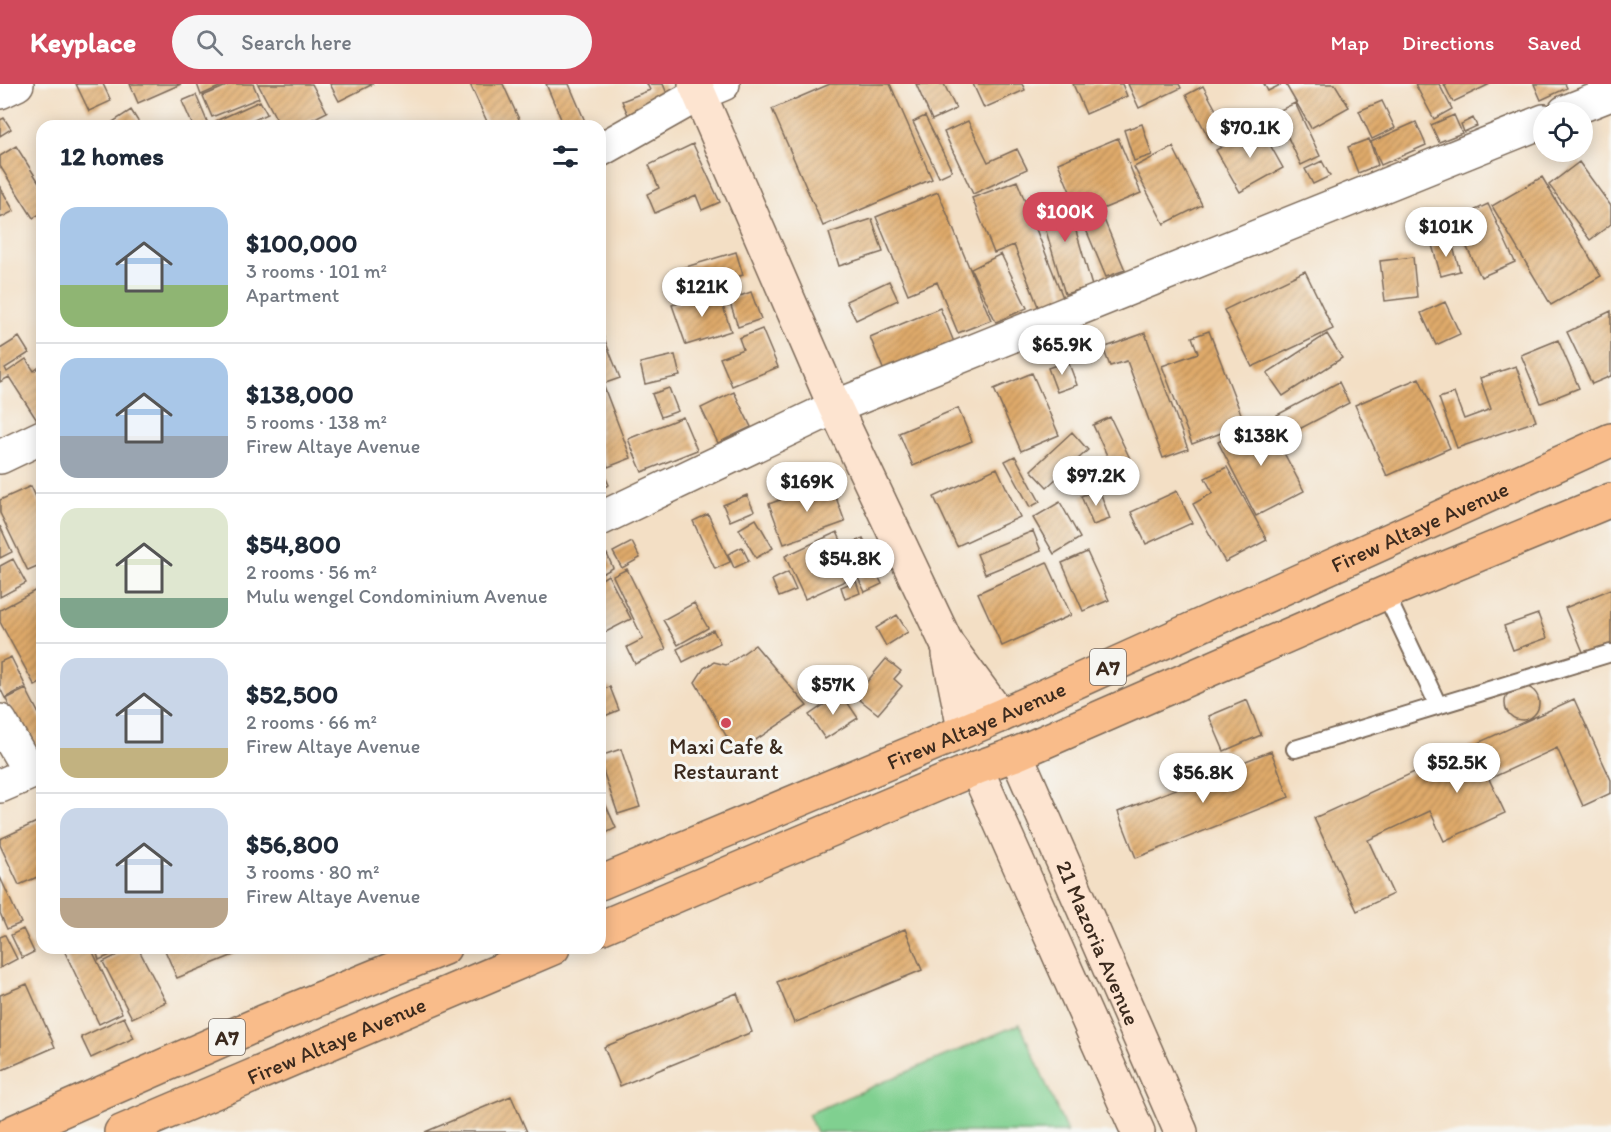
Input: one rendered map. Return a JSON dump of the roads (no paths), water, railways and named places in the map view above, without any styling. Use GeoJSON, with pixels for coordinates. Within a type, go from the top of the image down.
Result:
{"type":"FeatureCollection","features":[{"type":"Feature","properties":{"kind":"highway","name":"Firew Altaye Avenue"},"geometry":{"type":"LineString","coordinates":[[606,880],[964,729],[1000,716],[1611,440]]}},
{"type":"Feature","properties":{"kind":"highway","name":"Firew Altaye Avenue"},"geometry":{"type":"LineString","coordinates":[[606,925],[976,768],[1016,754],[1385,593],[1611,500]]}},
{"type":"Feature","properties":{"kind":"highway"},"geometry":{"type":"LineString","coordinates":[[1361,552],[1385,593]]}},
{"type":"Feature","properties":{"kind":"highway"},"geometry":{"type":"LineString","coordinates":[[1000,716],[1016,754]]}},
{"type":"Feature","properties":{"kind":"highway"},"geometry":{"type":"LineString","coordinates":[[964,729],[976,768]]}},
{"type":"Feature","properties":{"kind":"highway","name":"Firew Altaye Avenue"},"geometry":{"type":"LineString","coordinates":[[12,1132],[263,1022],[429,954]]}},
{"type":"Feature","properties":{"kind":"highway","name":"Firew Altaye Avenue"},"geometry":{"type":"LineString","coordinates":[[121,1132],[539,954]]}},
{"type":"Feature","properties":{"kind":"main road"},"geometry":{"type":"LineString","coordinates":[[706,87],[835,407],[946,644],[1000,716]]}},
{"type":"Feature","properties":{"kind":"main road"},"geometry":{"type":"LineString","coordinates":[[946,644],[964,729]]}},
{"type":"Feature","properties":{"kind":"main road","name":"21 Mazoria Avenue"},"geometry":{"type":"LineString","coordinates":[[1016,754],[1181,1132]]}},
{"type":"Feature","properties":{"kind":"main road","name":"21 Mazoria Avenue"},"geometry":{"type":"LineString","coordinates":[[976,768],[1138,1132]]}},
{"type":"Feature","properties":{"kind":"street"},"geometry":{"type":"LineString","coordinates":[[0,92],[17,84]]}},
{"type":"Feature","properties":{"kind":"street"},"geometry":{"type":"LineString","coordinates":[[606,146],[706,87]]}},
{"type":"Feature","properties":{"kind":"street"},"geometry":{"type":"LineString","coordinates":[[1591,102],[1611,94]]}},
{"type":"Feature","properties":{"kind":"street"},"geometry":{"type":"LineString","coordinates":[[606,516],[835,407],[1533,125]]}},
{"type":"Feature","properties":{"kind":"street"},"geometry":{"type":"LineString","coordinates":[[0,457],[36,440]]}},
{"type":"Feature","properties":{"kind":"street"},"geometry":{"type":"LineString","coordinates":[[0,721],[36,770],[0,786]]}},
{"type":"Feature","properties":{"kind":"lane"},"geometry":{"type":"LineString","coordinates":[[1385,593],[1438,705]]}},
{"type":"Feature","properties":{"kind":"lane"},"geometry":{"type":"LineString","coordinates":[[1294,749],[1611,653]]}},
{"type":"Feature","properties":{"kind":"place","name":"Maxi Cafe & Restaurant"},"geometry":{"type":"Point","coordinates":[726,723]}}]}
